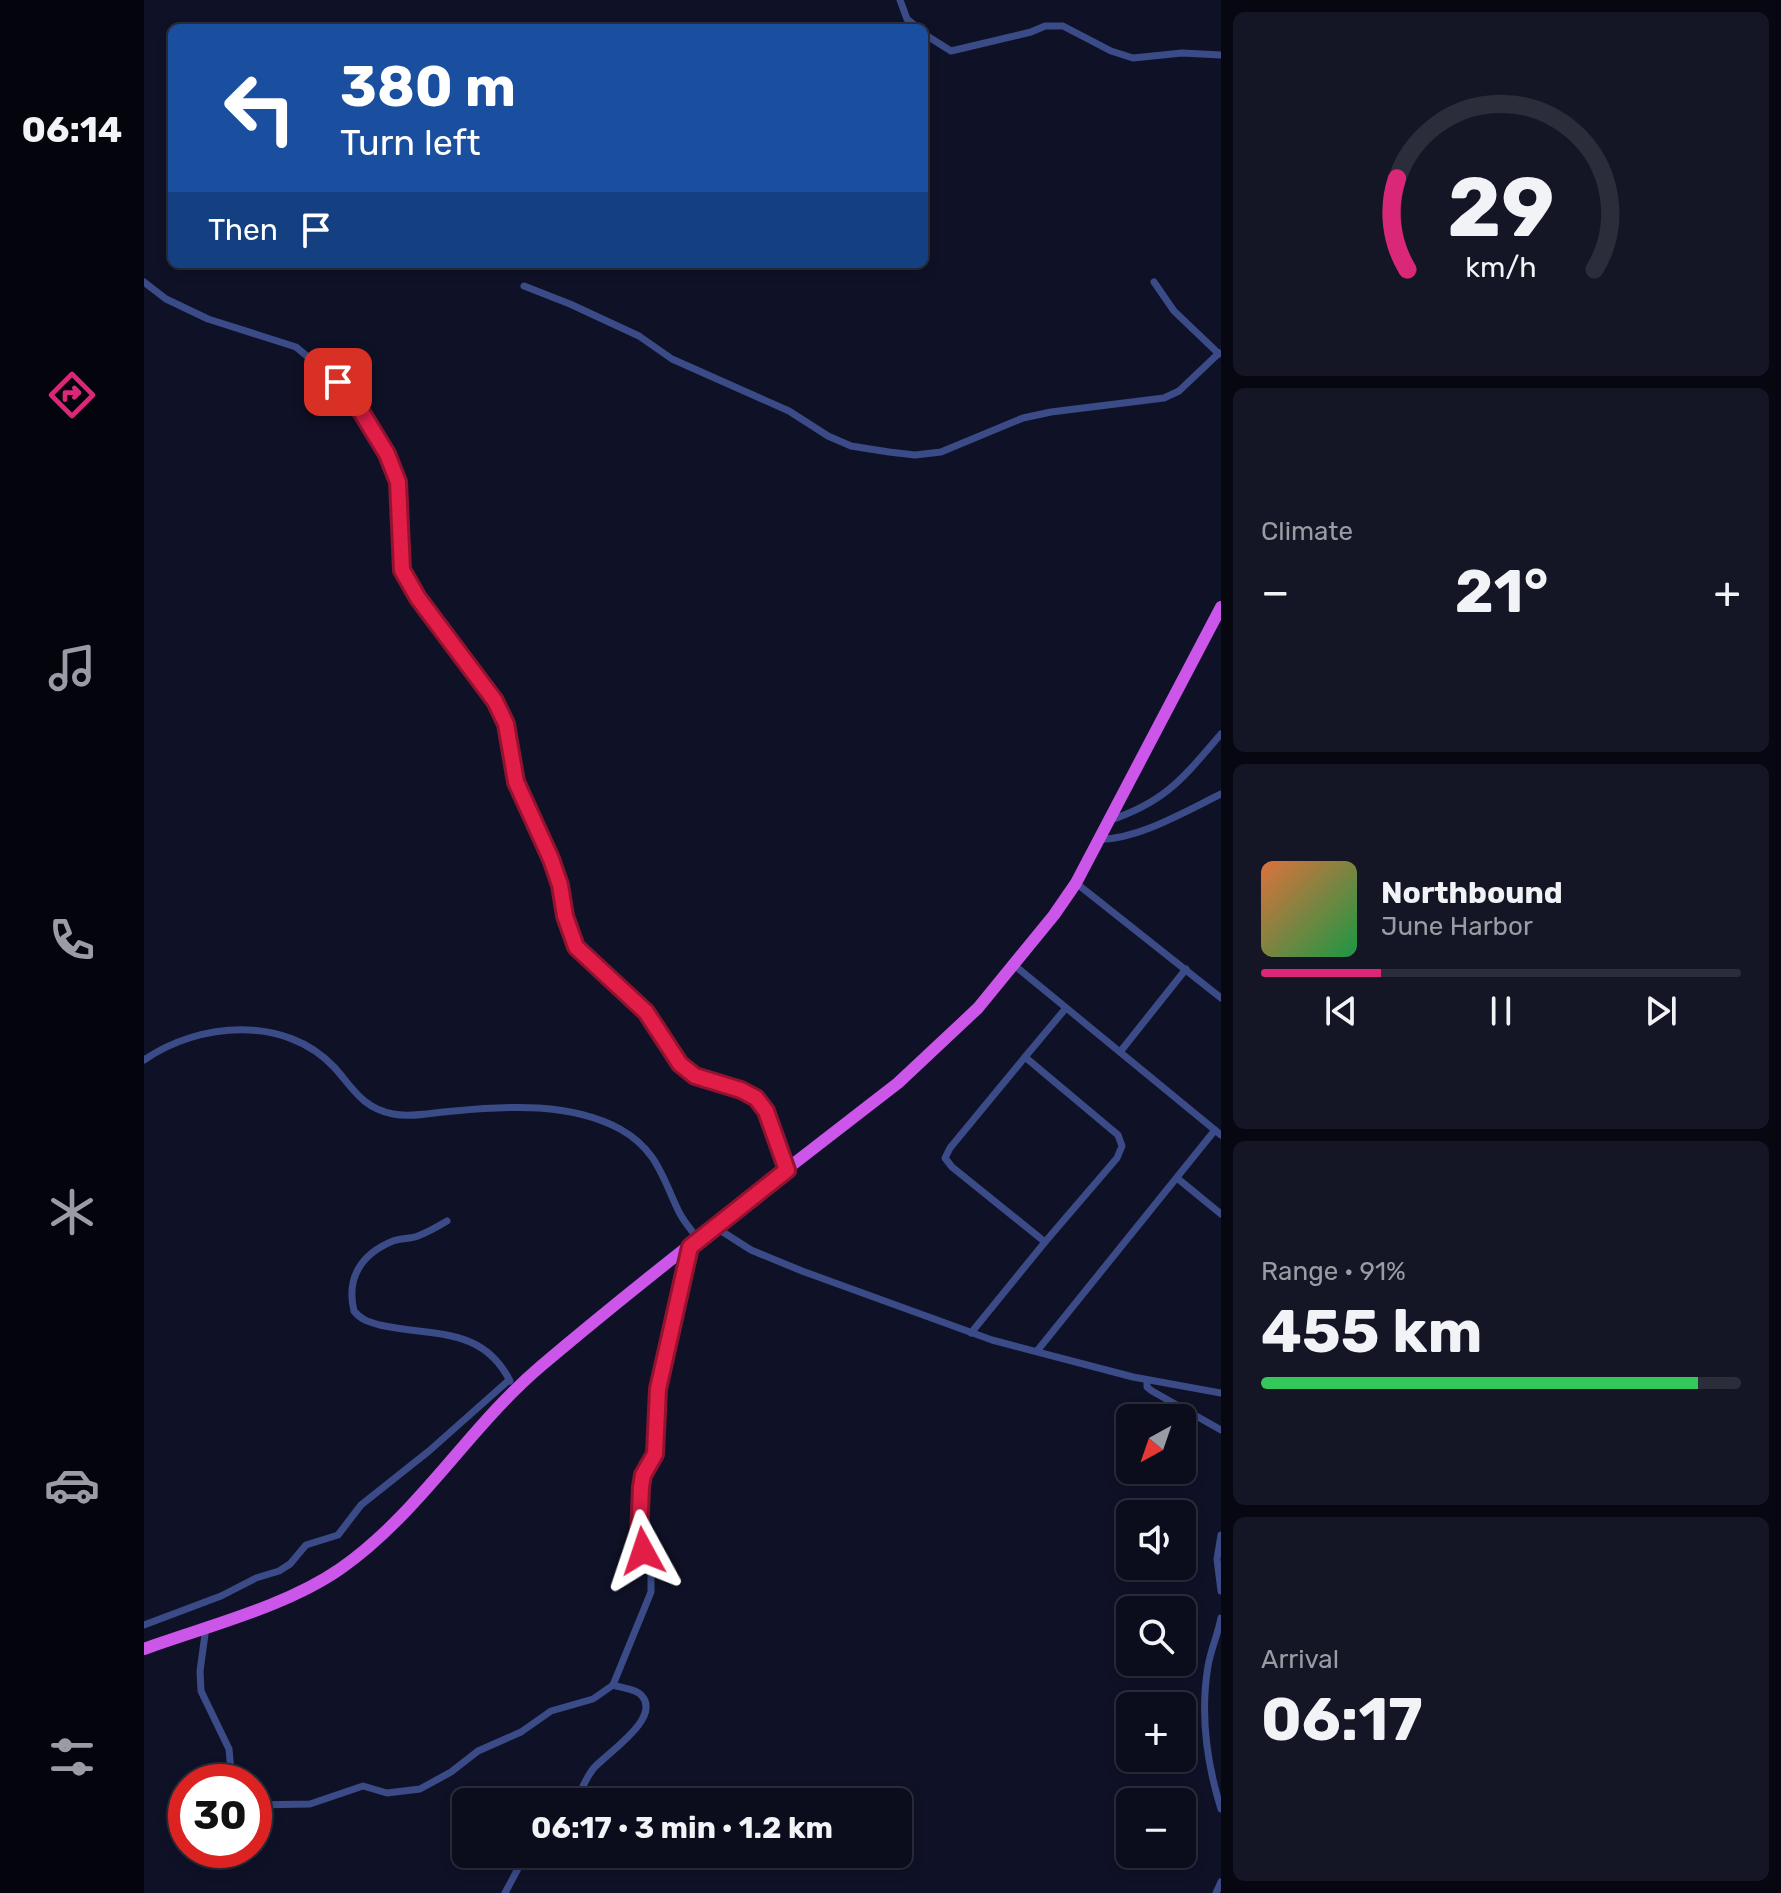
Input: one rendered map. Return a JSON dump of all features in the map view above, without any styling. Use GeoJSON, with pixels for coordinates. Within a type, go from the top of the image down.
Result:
{"type":"FeatureCollection","features":[{"type":"Feature","properties":{"kind":"highway"},"geometry":{"type":"LineString","coordinates":[[144,1649],[311,1586],[359,1555],[398,1519],[512,1386],[928,1056],[978,1008],[1076,883],[1221,607]]}},
{"type":"Feature","properties":{"kind":"street"},"geometry":{"type":"LineString","coordinates":[[900,0],[907,19],[913,24]]}},
{"type":"Feature","properties":{"kind":"street"},"geometry":{"type":"LineString","coordinates":[[928,37],[951,51],[1045,26],[1063,26],[1111,51],[1133,58],[1182,53],[1221,55]]}},
{"type":"Feature","properties":{"kind":"street"},"geometry":{"type":"LineString","coordinates":[[144,282],[166,299],[208,319],[296,347],[338,382],[362,413],[387,454],[398,482],[402,570],[418,598],[495,701],[506,724],[516,782],[551,859],[576,947],[646,1012],[680,1064],[695,1076],[741,1090],[756,1098],[766,1111],[787,1170]]}},
{"type":"Feature","properties":{"kind":"street"},"geometry":{"type":"LineString","coordinates":[[524,286],[639,336],[672,359],[789,411],[828,436],[851,446],[915,455],[941,452],[1023,418],[1164,398],[1179,391],[1220,354],[1174,311],[1154,282]]}},
{"type":"Feature","properties":{"kind":"street"},"geometry":{"type":"LineString","coordinates":[[1108,822],[1137,812],[1172,788],[1221,734]]}},
{"type":"Feature","properties":{"kind":"street"},"geometry":{"type":"LineString","coordinates":[[1099,839],[1115,840],[1137,832],[1221,794]]}},
{"type":"Feature","properties":{"kind":"street"},"geometry":{"type":"LineString","coordinates":[[1076,883],[1221,998]]}},
{"type":"Feature","properties":{"kind":"street"},"geometry":{"type":"LineString","coordinates":[[1014,965],[1218,1132],[1037,1351]]}},
{"type":"Feature","properties":{"kind":"street"},"geometry":{"type":"LineString","coordinates":[[1120,1052],[1186,969]]}},
{"type":"Feature","properties":{"kind":"street"},"geometry":{"type":"LineString","coordinates":[[1045,1242],[945,1158],[1066,1008]]}},
{"type":"Feature","properties":{"kind":"street"},"geometry":{"type":"LineString","coordinates":[[144,1060],[158,1050],[221,1030],[255,1030],[284,1035],[314,1049],[333,1066],[356,1096],[379,1110],[397,1115],[550,1108],[594,1118],[621,1129],[645,1147],[661,1168],[694,1244],[658,1389],[655,1454],[643,1475],[641,1487],[639,1536],[651,1573],[651,1592],[613,1685],[593,1699],[551,1711],[521,1732],[478,1751],[451,1772],[420,1789],[379,1792],[363,1786],[310,1804],[272,1805]]}},
{"type":"Feature","properties":{"kind":"street"},"geometry":{"type":"LineString","coordinates":[[971,1333],[1117,1158],[1122,1146],[1118,1135],[1025,1057]]}},
{"type":"Feature","properties":{"kind":"street"},"geometry":{"type":"LineString","coordinates":[[1177,1178],[1221,1214]]}},
{"type":"Feature","properties":{"kind":"street"},"geometry":{"type":"LineString","coordinates":[[144,1625],[279,1571],[290,1564],[306,1545],[338,1535],[361,1505],[512,1386],[498,1362],[468,1340],[443,1333],[383,1325],[360,1318],[354,1311],[353,1277],[365,1259],[391,1242],[416,1237],[447,1221]]}},
{"type":"Feature","properties":{"kind":"street"},"geometry":{"type":"LineString","coordinates":[[715,1227],[751,1250],[971,1333],[1147,1380],[1221,1393]]}},
{"type":"Feature","properties":{"kind":"street"},"geometry":{"type":"LineString","coordinates":[[1147,1380],[1147,1387],[1152,1391],[1221,1430]]}},
{"type":"Feature","properties":{"kind":"street"},"geometry":{"type":"LineString","coordinates":[[1221,1535],[1217,1559],[1221,1591]]}},
{"type":"Feature","properties":{"kind":"street"},"geometry":{"type":"LineString","coordinates":[[1221,1618],[1207,1670],[1205,1711],[1207,1744],[1221,1809]]}},
{"type":"Feature","properties":{"kind":"street"},"geometry":{"type":"LineString","coordinates":[[206,1626],[200,1671],[201,1691],[229,1749],[230,1764]]}},
{"type":"Feature","properties":{"kind":"street"},"geometry":{"type":"LineString","coordinates":[[582,1788],[592,1770],[608,1753],[620,1747],[642,1718],[646,1705],[639,1693],[613,1685]]}},
{"type":"Feature","properties":{"kind":"street"},"geometry":{"type":"LineString","coordinates":[[505,1893],[518,1868]]}},
{"type":"Feature","properties":{"kind":"street"},"geometry":{"type":"LineString","coordinates":[[1216,1893],[1221,1882]]}},
{"type":"Feature","properties":{"kind":"route"},"geometry":{"type":"LineString","coordinates":[[338,382],[387,454],[398,482],[398,538],[402,570],[418,598],[495,701],[506,724],[516,782],[551,859],[576,947],[646,1012],[680,1064],[695,1076],[741,1090],[756,1098],[766,1111],[787,1170],[690,1247],[658,1389],[655,1454],[643,1475],[641,1487],[639,1536],[643,1551]]}}]}
